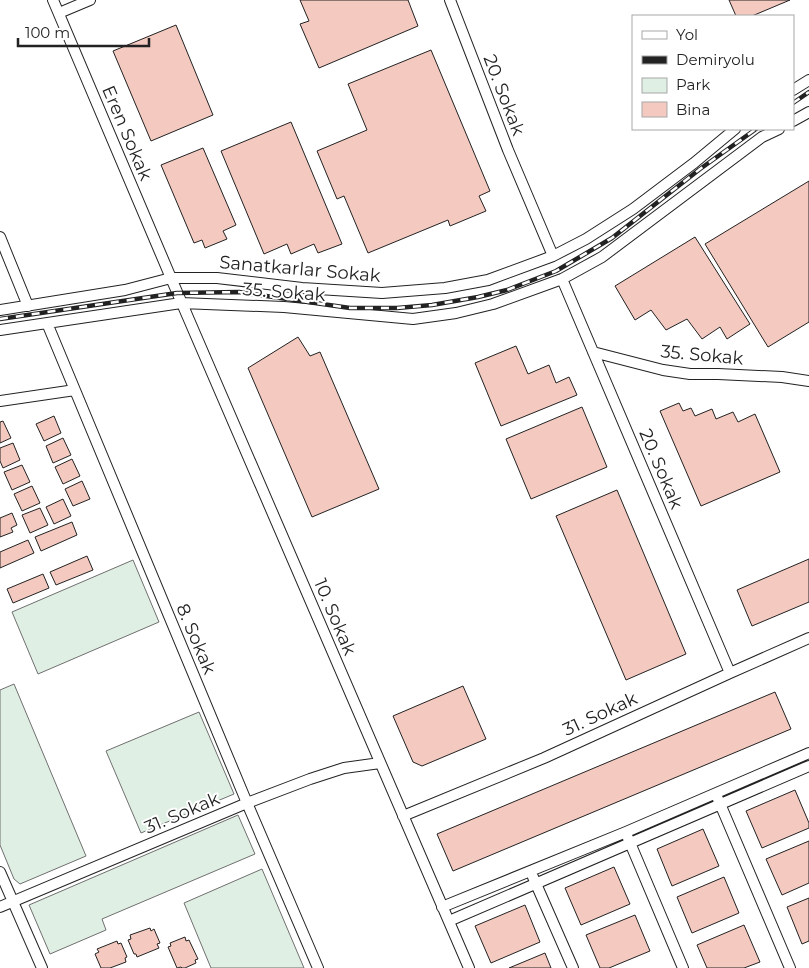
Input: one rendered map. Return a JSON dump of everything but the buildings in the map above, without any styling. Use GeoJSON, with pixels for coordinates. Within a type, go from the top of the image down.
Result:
{"type":"FeatureCollection","features":[{"type":"Feature","properties":{"kind":"street","name":"Eren Sokak"},"geometry":{"type":"LineString","coordinates":[[53,0],[171,278]]}},
{"type":"Feature","properties":{"kind":"street"},"geometry":{"type":"LineString","coordinates":[[58,13],[90,0]]}},
{"type":"Feature","properties":{"kind":"street","name":"20. Sokak"},"geometry":{"type":"LineString","coordinates":[[450,0],[508,150],[552,256]]}},
{"type":"Feature","properties":{"kind":"street"},"geometry":{"type":"LineString","coordinates":[[794,89],[809,80]]}},
{"type":"Feature","properties":{"kind":"street"},"geometry":{"type":"LineString","coordinates":[[794,120],[809,112]]}},
{"type":"Feature","properties":{"kind":"street","name":"Sanatkarlar Sokak"},"geometry":{"type":"LineString","coordinates":[[0,310],[125,290],[171,278],[217,278],[302,288],[382,293],[445,288],[488,280],[552,256],[586,239],[633,210],[734,130]]}},
{"type":"Feature","properties":{"kind":"street","name":"35. Sokak"},"geometry":{"type":"LineString","coordinates":[[0,330],[181,303],[284,307],[413,319],[456,313],[493,304],[562,279],[602,257],[762,137],[777,130]]}},
{"type":"Feature","properties":{"kind":"street"},"geometry":{"type":"LineString","coordinates":[[0,238],[28,306]]}},
{"type":"Feature","properties":{"kind":"street","name":"10. Sokak"},"geometry":{"type":"LineString","coordinates":[[171,278],[469,968]]}},
{"type":"Feature","properties":{"kind":"street","name":"20. Sokak"},"geometry":{"type":"LineString","coordinates":[[562,279],[730,673]]}},
{"type":"Feature","properties":{"kind":"street","name":"8. Sokak"},"geometry":{"type":"LineString","coordinates":[[47,322],[247,803],[318,968]]}},
{"type":"Feature","properties":{"kind":"street","name":"35. Sokak"},"geometry":{"type":"LineString","coordinates":[[593,352],[663,370],[690,374],[764,376],[809,381]]}},
{"type":"Feature","properties":{"kind":"street"},"geometry":{"type":"LineString","coordinates":[[0,401],[75,390]]}},
{"type":"Feature","properties":{"kind":"street","name":"31. Sokak"},"geometry":{"type":"LineString","coordinates":[[403,816],[544,758],[809,638]]}},
{"type":"Feature","properties":{"kind":"street"},"geometry":{"type":"LineString","coordinates":[[442,907],[808,756]]}},
{"type":"Feature","properties":{"kind":"street","name":"31. Sokak"},"geometry":{"type":"LineString","coordinates":[[0,907],[247,803],[310,779],[344,768],[380,763]]}},
{"type":"Feature","properties":{"kind":"street"},"geometry":{"type":"LineString","coordinates":[[449,922],[809,766]]}},
{"type":"Feature","properties":{"kind":"street"},"geometry":{"type":"LineString","coordinates":[[715,793],[790,968]]}},
{"type":"Feature","properties":{"kind":"street"},"geometry":{"type":"LineString","coordinates":[[626,832],[683,968]]}},
{"type":"Feature","properties":{"kind":"street"},"geometry":{"type":"LineString","coordinates":[[530,871],[573,968]]}},
{"type":"Feature","properties":{"kind":"street"},"geometry":{"type":"LineString","coordinates":[[0,872],[39,967]]}},
{"type":"Feature","properties":{"kind":"green space"},"geometry":{"type":"Polygon","coordinates":[[[133,560],[159,622],[38,674],[12,612],[133,560]]]}},
{"type":"Feature","properties":{"kind":"green space"},"geometry":{"type":"Polygon","coordinates":[[[14,684],[86,856],[20,884],[14,879],[0,845],[0,690],[14,684]]]}},
{"type":"Feature","properties":{"kind":"green space"},"geometry":{"type":"Polygon","coordinates":[[[199,712],[234,794],[141,833],[106,751],[199,712]]]}},
{"type":"Feature","properties":{"kind":"green space"},"geometry":{"type":"Polygon","coordinates":[[[238,815],[255,854],[102,919],[106,930],[50,954],[29,905],[238,815]]]}},
{"type":"Feature","properties":{"kind":"green space"},"geometry":{"type":"Polygon","coordinates":[[[262,869],[304,968],[211,968],[184,903],[262,869]]]}},
{"type":"Feature","properties":{"kind":"railway"},"geometry":{"type":"LineString","coordinates":[[794,102],[809,92]]}},
{"type":"Feature","properties":{"kind":"railway"},"geometry":{"type":"LineString","coordinates":[[0,319],[177,293],[239,292],[350,308],[397,308],[432,305],[507,290],[556,271],[612,238],[700,169],[755,130]]}}]}
